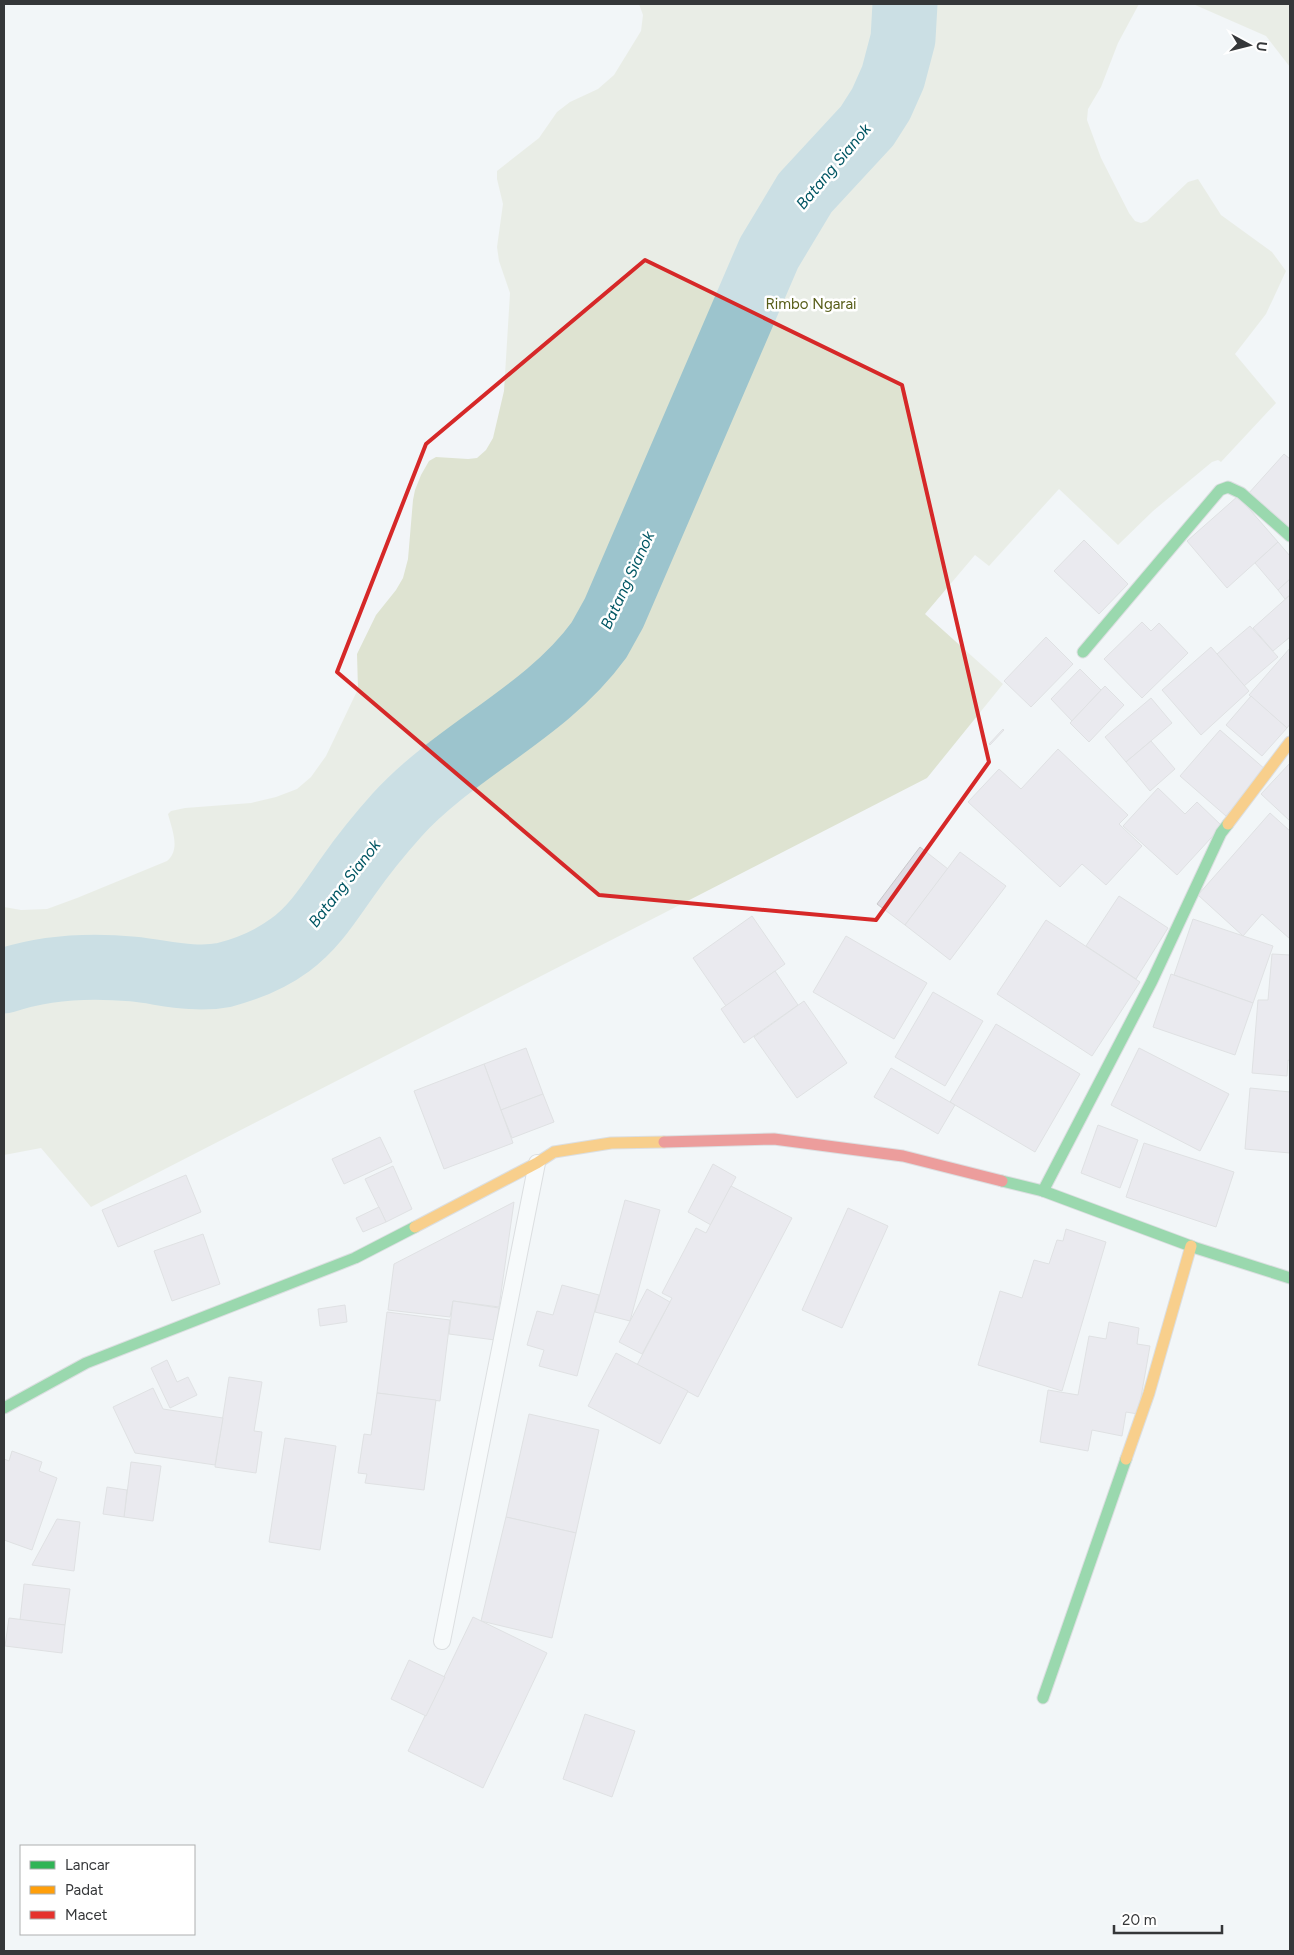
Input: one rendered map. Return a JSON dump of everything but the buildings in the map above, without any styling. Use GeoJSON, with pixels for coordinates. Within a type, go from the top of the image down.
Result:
{"type":"FeatureCollection","features":[{"type":"Feature","properties":{"kind":"street"},"geometry":{"type":"LineString","coordinates":[[1083,652],[1220,490],[1228,487],[1241,493],[1290,536]]}},
{"type":"Feature","properties":{"kind":"street"},"geometry":{"type":"LineString","coordinates":[[1043,1191],[1152,981],[1221,833],[1290,742]]}},
{"type":"Feature","properties":{"kind":"street"},"geometry":{"type":"LineString","coordinates":[[4,1408],[86,1363],[355,1258],[537,1163],[554,1152],[611,1143],[774,1139],[903,1156],[1043,1191],[1191,1246],[1290,1278]]}},
{"type":"Feature","properties":{"kind":"street"},"geometry":{"type":"LineString","coordinates":[[1043,1698],[1149,1393],[1191,1246]]}},
{"type":"Feature","properties":{"kind":"lane"},"geometry":{"type":"LineString","coordinates":[[442,1641],[537,1163]]}},
{"type":"Feature","properties":{"kind":"highlighted area"},"geometry":{"type":"Polygon","coordinates":[[[645,260],[902,385],[989,762],[876,920],[599,895],[337,672],[426,444],[645,260]]]}},
{"type":"Feature","properties":{"kind":"green space","name":"Rimbo Ngarai"},"geometry":{"type":"Polygon","coordinates":[[[639,4],[1139,4],[1118,43],[1101,87],[1088,109],[1087,120],[1101,158],[1135,221],[1141,223],[1147,221],[1188,182],[1198,179],[1221,215],[1272,252],[1286,271],[1266,314],[1235,354],[1276,403],[1221,462],[1218,460],[1212,462],[1153,511],[1118,545],[1059,489],[989,566],[975,555],[925,614],[1003,684],[927,778],[91,1207],[41,1148],[4,1155],[4,907],[21,910],[47,909],[167,861],[174,851],[175,845],[168,814],[171,811],[185,808],[251,803],[276,797],[297,789],[311,777],[326,756],[358,689],[357,654],[376,615],[403,578],[408,559],[413,500],[421,475],[429,461],[436,457],[477,458],[486,450],[493,438],[504,391],[510,293],[499,261],[497,247],[503,204],[497,171],[539,138],[557,112],[570,102],[598,89],[614,75],[641,31],[643,15],[639,4]]]}},
{"type":"Feature","properties":{"kind":"green space"},"geometry":{"type":"Polygon","coordinates":[[[1193,4],[1290,4],[1290,67],[1266,36],[1193,4]]]}},
{"type":"Feature","properties":{"kind":"waterway","name":"Batang Sianok"},"geometry":{"type":"LineString","coordinates":[[4,981],[51,970],[84,967],[133,969],[189,977],[212,977],[241,970],[275,955],[299,938],[315,922],[354,867],[397,815],[421,792],[446,770],[528,710],[578,666],[599,640],[614,613],[769,253],[805,193],[867,126],[881,104],[893,77],[903,39],[905,4]]}},
{"type":"Feature","properties":{"kind":"traffic: fast"},"geometry":{"type":"LineString","coordinates":[[1083,652],[1220,490],[1228,487],[1241,493],[1290,536]]}},
{"type":"Feature","properties":{"kind":"traffic: fast"},"geometry":{"type":"LineString","coordinates":[[1043,1191],[1152,981],[1221,833],[1228,824]]}},
{"type":"Feature","properties":{"kind":"traffic: fast"},"geometry":{"type":"LineString","coordinates":[[1002,1181],[1043,1191],[1196,1248],[1290,1278]]}},
{"type":"Feature","properties":{"kind":"traffic: fast"},"geometry":{"type":"LineString","coordinates":[[4,1408],[86,1363],[355,1258],[415,1227]]}},
{"type":"Feature","properties":{"kind":"traffic: fast"},"geometry":{"type":"LineString","coordinates":[[1043,1698],[1126,1459]]}},
{"type":"Feature","properties":{"kind":"traffic: slow"},"geometry":{"type":"LineString","coordinates":[[1228,824],[1290,742]]}},
{"type":"Feature","properties":{"kind":"traffic: slow"},"geometry":{"type":"LineString","coordinates":[[415,1227],[537,1163],[554,1152],[611,1143],[664,1142]]}},
{"type":"Feature","properties":{"kind":"traffic: slow"},"geometry":{"type":"LineString","coordinates":[[1126,1459],[1149,1393],[1191,1246]]}},
{"type":"Feature","properties":{"kind":"traffic: jam"},"geometry":{"type":"LineString","coordinates":[[664,1142],[774,1139],[903,1156],[1002,1181]]}}]}
